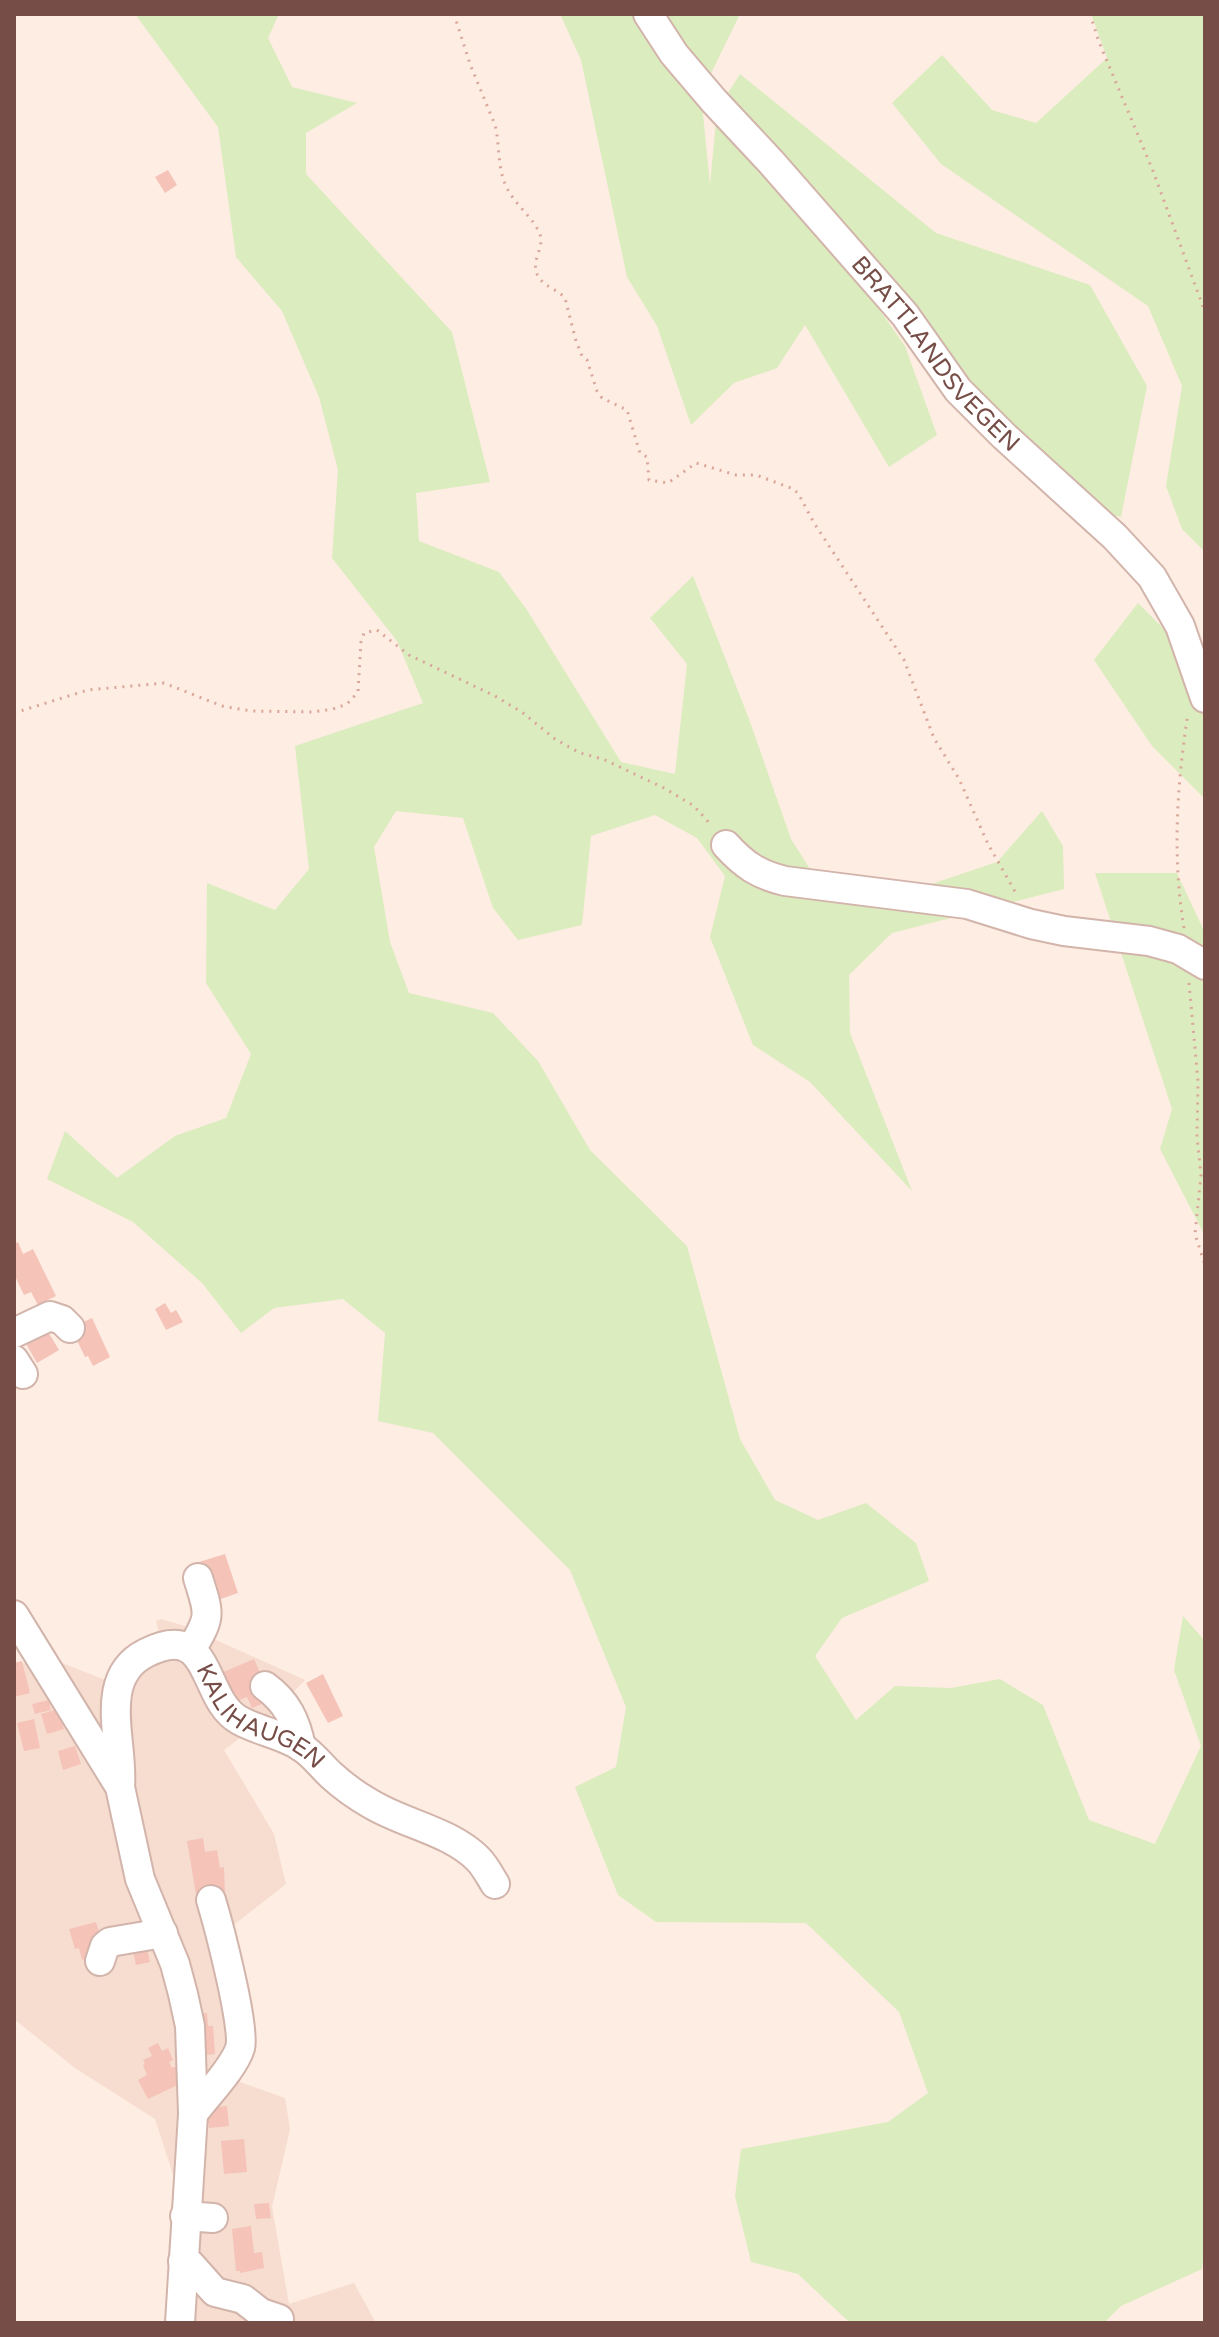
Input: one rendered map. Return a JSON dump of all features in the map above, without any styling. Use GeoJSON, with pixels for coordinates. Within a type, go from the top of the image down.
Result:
{"type":"FeatureCollection","features":[{"type":"Feature","properties":{"kind":"street","name":"BRATTLANDSVEGEN"},"geometry":{"type":"LineString","coordinates":[[648,14],[674,54],[714,101],[905,315],[958,390],[1115,537],[1152,577],[1180,626],[1202,690]]}},
{"type":"Feature","properties":{"kind":"street"},"geometry":{"type":"LineString","coordinates":[[726,845],[740,861],[762,876],[967,904],[1036,925],[1149,941],[1197,959]]}},
{"type":"Feature","properties":{"kind":"street"},"geometry":{"type":"LineString","coordinates":[[14,1333],[50,1316],[62,1320],[70,1328]]}},
{"type":"Feature","properties":{"kind":"street"},"geometry":{"type":"LineString","coordinates":[[191,1650],[208,1622],[208,1609],[198,1578]]}},
{"type":"Feature","properties":{"kind":"street","name":"KALIHAUGEN"},"geometry":{"type":"LineString","coordinates":[[14,1615],[120,1787]]}},
{"type":"Feature","properties":{"kind":"street","name":"KALIHAUGEN"},"geometry":{"type":"LineString","coordinates":[[180,2323],[193,2114],[190,2026],[175,1964],[140,1879],[120,1787],[122,1764],[115,1703],[122,1675],[143,1654],[172,1645],[184,1646],[201,1660],[230,1713],[238,1720],[301,1747],[329,1774],[373,1806],[466,1849],[480,1861],[495,1884]]}},
{"type":"Feature","properties":{"kind":"street"},"geometry":{"type":"LineString","coordinates":[[265,1686],[288,1709],[297,1725],[301,1747]]}},
{"type":"Feature","properties":{"kind":"street"},"geometry":{"type":"LineString","coordinates":[[193,2114],[236,2057],[241,2042],[211,1900]]}},
{"type":"Feature","properties":{"kind":"street"},"geometry":{"type":"LineString","coordinates":[[100,1961],[105,1946],[110,1942],[163,1933]]}},
{"type":"Feature","properties":{"kind":"street"},"geometry":{"type":"LineString","coordinates":[[185,2216],[213,2218]]}},
{"type":"Feature","properties":{"kind":"street"},"geometry":{"type":"LineString","coordinates":[[183,2261],[190,2264],[215,2292],[243,2299],[261,2313],[279,2319]]}},
{"type":"Feature","properties":{"kind":"path"},"geometry":{"type":"LineString","coordinates":[[454,14],[498,135],[496,150],[505,184],[541,236],[535,268],[542,282],[565,298],[576,341],[587,360],[597,391],[602,398],[627,410],[640,453],[647,457],[649,480],[668,483],[696,463],[736,475],[756,475],[798,493],[814,523],[904,660],[934,738],[959,779],[1001,870],[1036,925]]}},
{"type":"Feature","properties":{"kind":"path"},"geometry":{"type":"LineString","coordinates":[[1090,14],[1205,312]]}},
{"type":"Feature","properties":{"kind":"path"},"geometry":{"type":"LineString","coordinates":[[14,713],[88,690],[164,683],[222,706],[251,711],[313,712],[333,709],[355,698],[360,677],[361,642],[364,633],[377,630],[409,655],[495,696],[567,746],[632,772],[694,806],[726,845]]}},
{"type":"Feature","properties":{"kind":"path"},"geometry":{"type":"LineString","coordinates":[[1202,690],[1191,700],[1187,720],[1188,730],[1180,767],[1177,825],[1179,901],[1197,959],[1189,1006],[1198,1081],[1197,1137],[1201,1175],[1195,1234],[1205,1265]]}},
{"type":"Feature","properties":{"kind":"shaded area"},"geometry":{"type":"Polygon","coordinates":[[[161,1619],[185,1626],[305,1680],[270,1716],[224,1750],[274,1834],[286,1884],[227,1930],[229,2078],[285,2098],[290,2129],[272,2207],[289,2304],[354,2283],[376,2323],[173,2323],[178,2190],[155,2119],[75,2068],[14,2019],[14,1667],[42,1655],[113,1683],[163,1650],[156,1621],[161,1619]]]}},
{"type":"Feature","properties":{"kind":"green space"},"geometry":{"type":"Polygon","coordinates":[[[135,14],[279,14],[268,38],[292,87],[357,103],[306,133],[306,174],[452,332],[490,482],[416,493],[419,541],[499,572],[527,610],[621,762],[675,774],[687,664],[650,618],[693,576],[749,719],[791,839],[817,880],[869,905],[997,862],[1042,811],[1063,846],[1064,889],[892,933],[849,975],[850,1033],[912,1191],[810,1082],[753,1045],[710,937],[725,876],[697,838],[655,815],[591,836],[582,925],[518,940],[493,908],[463,818],[396,811],[374,847],[390,942],[409,993],[493,1013],[538,1061],[590,1150],[687,1246],[740,1439],[775,1500],[818,1520],[866,1503],[916,1543],[929,1581],[842,1618],[815,1656],[856,1720],[895,1686],[951,1688],[1000,1679],[1043,1705],[1089,1820],[1155,1844],[1201,1746],[1174,1670],[1183,1616],[1205,1641],[1205,2245],[1202,2269],[1121,2306],[1104,2323],[850,2323],[798,2274],[751,2262],[735,2196],[741,2149],[888,2122],[928,2093],[899,2012],[806,1923],[656,1922],[618,1895],[575,1787],[616,1767],[626,1707],[570,1570],[433,1433],[378,1421],[385,1333],[343,1299],[274,1308],[241,1333],[202,1283],[133,1222],[47,1179],[65,1131],[117,1178],[175,1136],[226,1118],[251,1054],[206,983],[207,883],[275,910],[309,869],[295,746],[423,703],[397,641],[332,558],[338,470],[319,397],[282,311],[236,257],[218,127],[135,14]]]}},
{"type":"Feature","properties":{"kind":"green space"},"geometry":{"type":"Polygon","coordinates":[[[560,14],[740,14],[701,94],[710,185],[717,110],[740,74],[936,233],[1090,285],[1147,386],[1121,517],[1059,502],[841,255],[905,346],[937,435],[889,467],[805,325],[777,368],[734,383],[691,425],[657,326],[627,277],[581,60],[560,14]]]}},
{"type":"Feature","properties":{"kind":"green space"},"geometry":{"type":"Polygon","coordinates":[[[1091,14],[1205,14],[1205,552],[1182,529],[1166,486],[1182,386],[1148,306],[941,164],[892,103],[942,55],[992,110],[1036,123],[1107,58],[1091,14]]]}},
{"type":"Feature","properties":{"kind":"green space"},"geometry":{"type":"Polygon","coordinates":[[[1138,603],[1205,670],[1205,799],[1152,746],[1094,660],[1138,603]]]}},
{"type":"Feature","properties":{"kind":"green space"},"geometry":{"type":"Polygon","coordinates":[[[1095,873],[1177,873],[1205,933],[1205,1236],[1160,1149],[1172,1109],[1095,873]]]}},
{"type":"Feature","properties":{"kind":"building"},"geometry":{"type":"Polygon","coordinates":[[[168,170],[177,185],[165,193],[155,177],[168,170]]]}},
{"type":"Feature","properties":{"kind":"building"},"geometry":{"type":"Polygon","coordinates":[[[18,1242],[23,1254],[33,1249],[56,1296],[38,1305],[31,1292],[24,1295],[14,1274],[14,1244],[18,1242]]]}},
{"type":"Feature","properties":{"kind":"building"},"geometry":{"type":"Polygon","coordinates":[[[165,1303],[171,1313],[176,1310],[183,1322],[166,1330],[155,1309],[165,1303]]]}},
{"type":"Feature","properties":{"kind":"building"},"geometry":{"type":"Polygon","coordinates":[[[92,1318],[110,1357],[93,1366],[88,1356],[85,1357],[71,1328],[92,1318]]]}},
{"type":"Feature","properties":{"kind":"building"},"geometry":{"type":"Polygon","coordinates":[[[47,1330],[59,1350],[37,1363],[25,1342],[47,1330]]]}},
{"type":"Feature","properties":{"kind":"building"},"geometry":{"type":"Polygon","coordinates":[[[225,1554],[238,1593],[212,1602],[199,1562],[225,1554]]]}},
{"type":"Feature","properties":{"kind":"building"},"geometry":{"type":"Polygon","coordinates":[[[254,1659],[260,1673],[257,1674],[264,1703],[252,1708],[247,1697],[233,1703],[221,1673],[254,1659]]]}},
{"type":"Feature","properties":{"kind":"building"},"geometry":{"type":"Polygon","coordinates":[[[22,1661],[30,1693],[14,1697],[14,1663],[22,1661]]]}},
{"type":"Feature","properties":{"kind":"building"},"geometry":{"type":"Polygon","coordinates":[[[323,1674],[343,1716],[328,1723],[306,1683],[323,1674]]]}},
{"type":"Feature","properties":{"kind":"building"},"geometry":{"type":"Polygon","coordinates":[[[49,1700],[51,1710],[35,1714],[32,1704],[49,1700]]]}},
{"type":"Feature","properties":{"kind":"building"},"geometry":{"type":"Polygon","coordinates":[[[58,1709],[64,1729],[47,1734],[41,1714],[58,1709]]]}},
{"type":"Feature","properties":{"kind":"building"},"geometry":{"type":"Polygon","coordinates":[[[34,1719],[40,1748],[24,1751],[17,1723],[34,1719]]]}},
{"type":"Feature","properties":{"kind":"building"},"geometry":{"type":"Polygon","coordinates":[[[75,1746],[81,1764],[63,1770],[58,1751],[75,1746]]]}},
{"type":"Feature","properties":{"kind":"building"},"geometry":{"type":"Polygon","coordinates":[[[203,1838],[205,1852],[217,1850],[220,1868],[224,1867],[225,1895],[197,1900],[187,1841],[203,1838]]]}},
{"type":"Feature","properties":{"kind":"building"},"geometry":{"type":"Polygon","coordinates":[[[96,1922],[102,1942],[98,1955],[82,1960],[69,1929],[96,1922]]]}},
{"type":"Feature","properties":{"kind":"building"},"geometry":{"type":"Polygon","coordinates":[[[146,1944],[150,1962],[136,1965],[132,1947],[146,1944]]]}},
{"type":"Feature","properties":{"kind":"building"},"geometry":{"type":"Polygon","coordinates":[[[207,2013],[208,2026],[213,2026],[215,2054],[197,2056],[194,2014],[207,2013]]]}},
{"type":"Feature","properties":{"kind":"building"},"geometry":{"type":"Polygon","coordinates":[[[158,2043],[162,2051],[168,2048],[173,2060],[169,2062],[172,2068],[179,2065],[188,2080],[148,2099],[138,2080],[147,2075],[143,2060],[152,2056],[148,2048],[158,2043]]]}},
{"type":"Feature","properties":{"kind":"building"},"geometry":{"type":"Polygon","coordinates":[[[227,2106],[229,2126],[209,2128],[206,2108],[227,2106]]]}},
{"type":"Feature","properties":{"kind":"building"},"geometry":{"type":"Polygon","coordinates":[[[244,2139],[247,2172],[224,2174],[221,2141],[244,2139]]]}},
{"type":"Feature","properties":{"kind":"building"},"geometry":{"type":"Polygon","coordinates":[[[269,2203],[271,2218],[256,2219],[254,2204],[269,2203]]]}},
{"type":"Feature","properties":{"kind":"building"},"geometry":{"type":"Polygon","coordinates":[[[251,2226],[254,2253],[262,2252],[264,2268],[240,2273],[236,2271],[232,2229],[251,2226]]]}}]}
